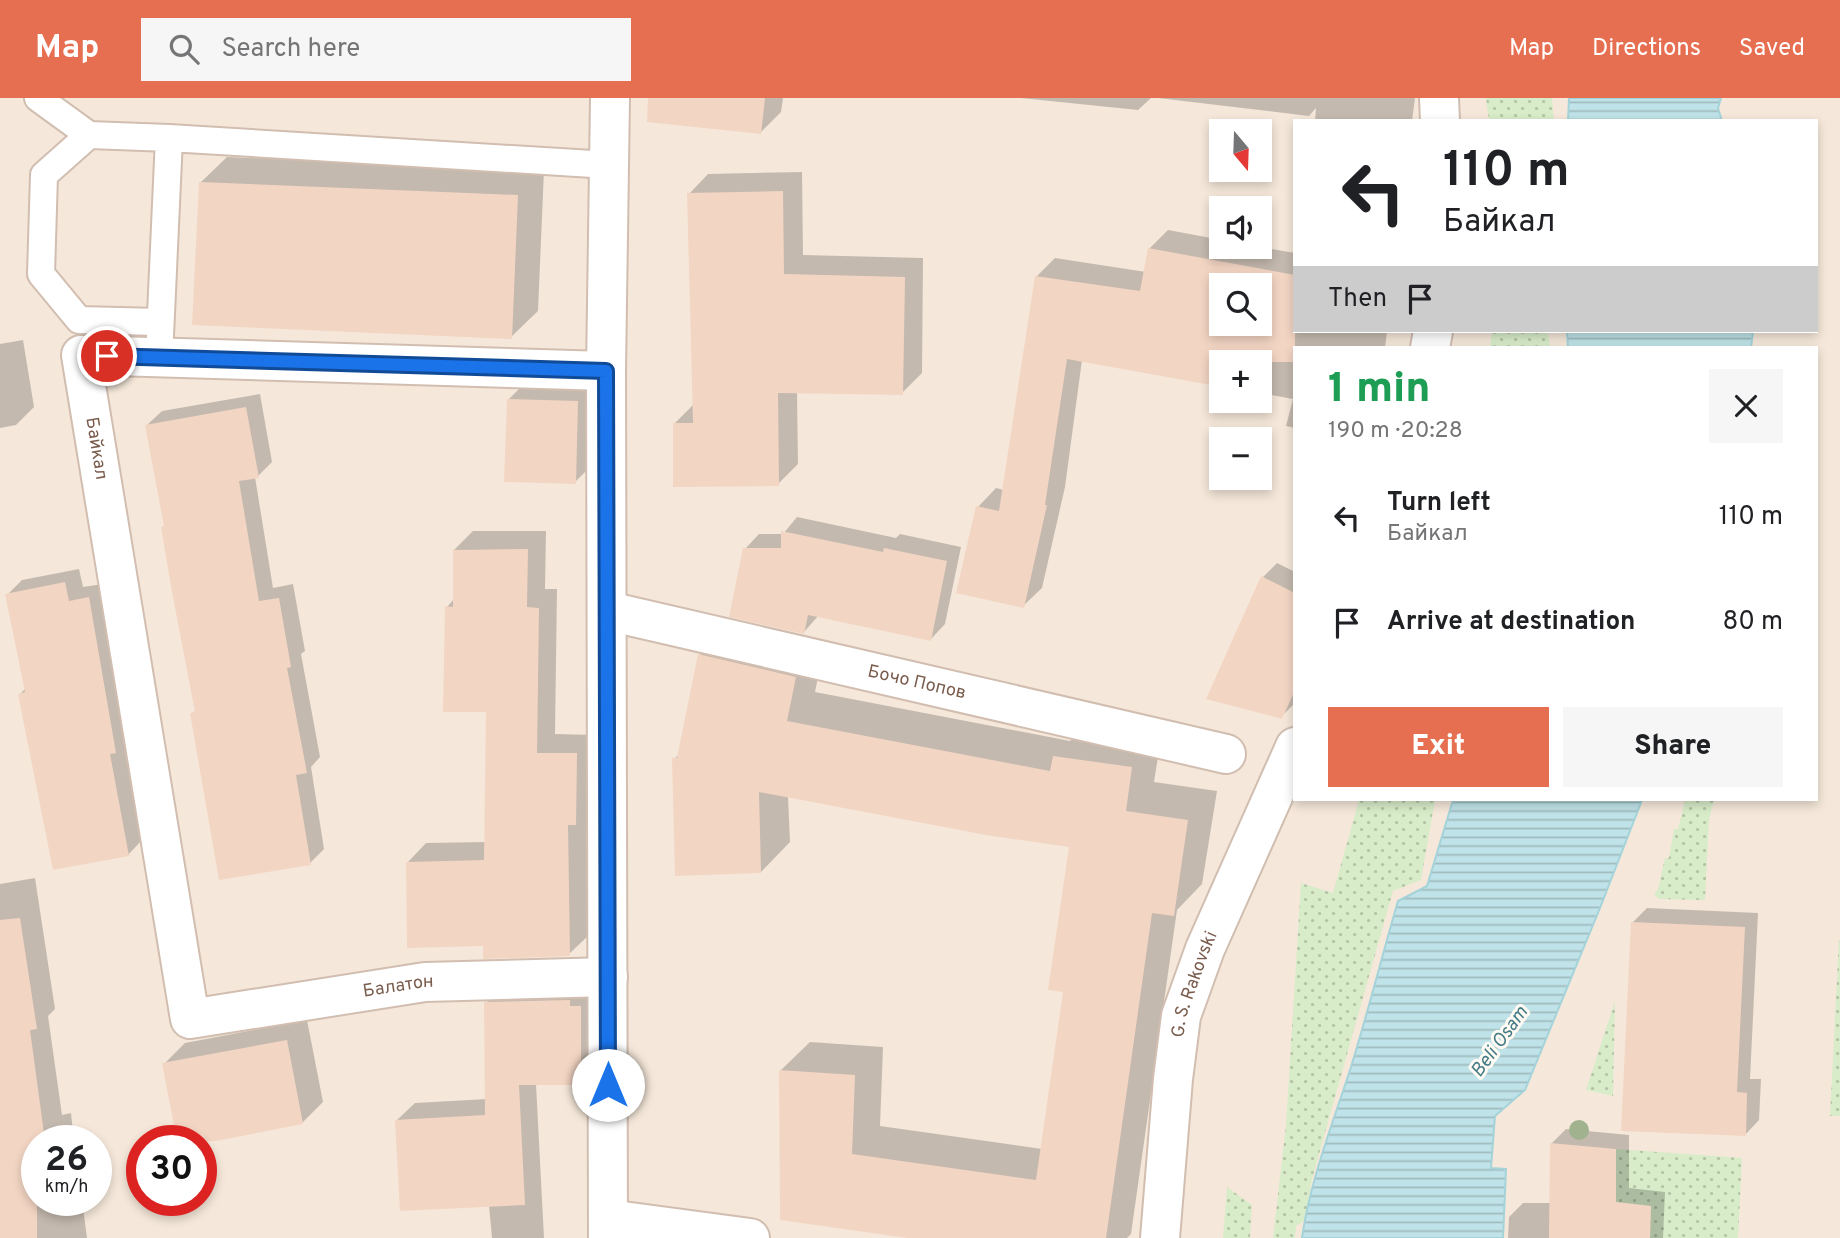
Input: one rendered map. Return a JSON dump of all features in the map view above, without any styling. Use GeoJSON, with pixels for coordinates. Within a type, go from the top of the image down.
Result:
{"type":"FeatureCollection","features":[{"type":"Feature","properties":{"kind":"street"},"geometry":{"type":"LineString","coordinates":[[610,98],[606,371],[608,1228],[750,1238]]}},
{"type":"Feature","properties":{"kind":"street"},"geometry":{"type":"LineString","coordinates":[[1438,98],[1440,119]]}},
{"type":"Feature","properties":{"kind":"street","name":"Байкал"},"geometry":{"type":"LineString","coordinates":[[190,1019],[81,355],[160,340],[606,371]]}},
{"type":"Feature","properties":{"kind":"street","name":"Бочо Попов"},"geometry":{"type":"LineString","coordinates":[[608,611],[1226,754]]}},
{"type":"Feature","properties":{"kind":"street","name":"G. S. Rakovski"},"geometry":{"type":"LineString","coordinates":[[1160,1238],[1181,1016],[1205,949],[1293,751]]}},
{"type":"Feature","properties":{"kind":"street","name":"Балатон"},"geometry":{"type":"LineString","coordinates":[[190,1019],[425,982],[608,977]]}},
{"type":"Feature","properties":{"kind":"lane"},"geometry":{"type":"LineString","coordinates":[[38,98],[89,135],[609,165]]}},
{"type":"Feature","properties":{"kind":"lane"},"geometry":{"type":"LineString","coordinates":[[89,135],[44,175],[41,274],[79,320],[160,340],[169,138]]}},
{"type":"Feature","properties":{"kind":"shaded area"},"geometry":{"type":"Polygon","coordinates":[[[0,98],[1840,98],[1840,1238],[0,1238],[0,98]]]}},
{"type":"Feature","properties":{"kind":"green space"},"geometry":{"type":"Polygon","coordinates":[[[1486,98],[1552,98],[1554,119],[1489,119],[1486,98]]]}},
{"type":"Feature","properties":{"kind":"green space"},"geometry":{"type":"Polygon","coordinates":[[[1492,333],[1548,333],[1550,346],[1490,346],[1492,333]]]}},
{"type":"Feature","properties":{"kind":"green space"},"geometry":{"type":"Polygon","coordinates":[[[1359,801],[1435,801],[1421,880],[1393,891],[1312,1179],[1305,1220],[1296,1226],[1295,1238],[1273,1238],[1286,1125],[1301,883],[1333,893],[1359,801]]]}},
{"type":"Feature","properties":{"kind":"green space"},"geometry":{"type":"Polygon","coordinates":[[[1685,801],[1714,801],[1709,820],[1705,900],[1659,899],[1654,894],[1658,889],[1665,858],[1669,858],[1674,829],[1678,829],[1685,801]]]}},
{"type":"Feature","properties":{"kind":"green space"},"geometry":{"type":"Polygon","coordinates":[[[1839,940],[1840,1116],[1830,1116],[1839,940]]]}},
{"type":"Feature","properties":{"kind":"green space"},"geometry":{"type":"Polygon","coordinates":[[[1615,1001],[1613,1096],[1586,1090],[1615,1001]]]}},
{"type":"Feature","properties":{"kind":"green space"},"geometry":{"type":"Polygon","coordinates":[[[1616,1149],[1742,1158],[1738,1238],[1650,1238],[1651,1206],[1616,1202],[1616,1149]]]}},
{"type":"Feature","properties":{"kind":"green space"},"geometry":{"type":"Polygon","coordinates":[[[1227,1187],[1252,1205],[1250,1238],[1223,1238],[1227,1187]]]}},
{"type":"Feature","properties":{"kind":"water"},"geometry":{"type":"Polygon","coordinates":[[[1569,98],[1721,98],[1718,108],[1721,119],[1568,119],[1569,98]]]}},
{"type":"Feature","properties":{"kind":"water"},"geometry":{"type":"Polygon","coordinates":[[[1567,333],[1753,333],[1751,346],[1568,346],[1567,333]]]}},
{"type":"Feature","properties":{"kind":"water","name":"Beli Osam"},"geometry":{"type":"Polygon","coordinates":[[[1453,801],[1642,801],[1525,1090],[1495,1116],[1491,1168],[1506,1169],[1503,1238],[1302,1238],[1316,1173],[1357,1046],[1398,901],[1427,886],[1453,801]]]}},
{"type":"Feature","properties":{"kind":"building"},"geometry":{"type":"Polygon","coordinates":[[[648,98],[765,98],[761,134],[647,122],[648,98]]]}},
{"type":"Feature","properties":{"kind":"building"},"geometry":{"type":"Polygon","coordinates":[[[199,182],[518,195],[512,339],[192,325],[199,182]]]}},
{"type":"Feature","properties":{"kind":"building"},"geometry":{"type":"Polygon","coordinates":[[[783,191],[784,274],[905,277],[903,395],[778,393],[779,486],[673,487],[673,423],[693,423],[687,193],[783,191]]]}},
{"type":"Feature","properties":{"kind":"building"},"geometry":{"type":"Polygon","coordinates":[[[1148,248],[1293,275],[1293,362],[1272,362],[1272,350],[1209,350],[1209,385],[1067,359],[1047,505],[1024,608],[956,593],[976,506],[999,511],[1035,276],[1140,291],[1148,248]]]}},
{"type":"Feature","properties":{"kind":"building"},"geometry":{"type":"Polygon","coordinates":[[[507,399],[578,401],[576,484],[504,482],[507,399]]]}},
{"type":"Feature","properties":{"kind":"building"},"geometry":{"type":"Polygon","coordinates":[[[246,407],[259,478],[239,481],[259,601],[279,598],[291,667],[287,668],[307,773],[296,775],[311,865],[219,880],[190,713],[195,712],[145,425],[246,407]]]}},
{"type":"Feature","properties":{"kind":"building"},"geometry":{"type":"Polygon","coordinates":[[[781,531],[883,552],[884,548],[947,561],[931,641],[808,615],[804,634],[729,617],[743,548],[781,548],[781,531]]]}},
{"type":"Feature","properties":{"kind":"building"},"geometry":{"type":"Polygon","coordinates":[[[528,549],[527,607],[539,608],[537,753],[577,753],[576,825],[568,825],[570,956],[483,959],[483,946],[407,948],[406,862],[484,860],[486,712],[443,712],[445,606],[453,607],[453,550],[528,549]]]}},
{"type":"Feature","properties":{"kind":"building"},"geometry":{"type":"Polygon","coordinates":[[[1261,576],[1293,592],[1293,694],[1282,719],[1206,699],[1261,576]]]}},
{"type":"Feature","properties":{"kind":"building"},"geometry":{"type":"Polygon","coordinates":[[[65,582],[69,601],[89,597],[116,753],[110,754],[129,856],[53,870],[18,694],[25,692],[5,594],[65,582]]]}},
{"type":"Feature","properties":{"kind":"building"},"geometry":{"type":"Polygon","coordinates":[[[698,654],[796,677],[787,721],[1050,771],[1053,756],[1132,767],[1126,811],[1188,820],[1174,916],[1152,913],[1106,1238],[907,1238],[780,1220],[779,1070],[855,1075],[852,1154],[1036,1180],[1063,992],[1048,990],[1069,847],[986,835],[759,792],[761,873],[675,876],[672,758],[677,758],[698,654]]]}},
{"type":"Feature","properties":{"kind":"building"},"geometry":{"type":"Polygon","coordinates":[[[20,918],[37,1029],[30,1030],[43,1125],[21,1125],[21,1216],[37,1216],[37,1238],[0,1238],[0,920],[20,918]]]}},
{"type":"Feature","properties":{"kind":"building"},"geometry":{"type":"Polygon","coordinates":[[[1631,922],[1745,927],[1737,1092],[1747,1093],[1746,1136],[1621,1131],[1631,922]]]}},
{"type":"Feature","properties":{"kind":"building"},"geometry":{"type":"Polygon","coordinates":[[[570,1000],[570,1006],[581,1006],[581,1085],[519,1085],[525,1205],[400,1211],[395,1120],[485,1115],[484,1002],[570,1000]]]}},
{"type":"Feature","properties":{"kind":"building"},"geometry":{"type":"Polygon","coordinates":[[[287,1040],[303,1124],[217,1141],[217,1125],[174,1125],[162,1063],[287,1040]]]}},
{"type":"Feature","properties":{"kind":"building"},"geometry":{"type":"Polygon","coordinates":[[[1550,1143],[1616,1149],[1616,1202],[1651,1206],[1650,1238],[1549,1238],[1550,1143]]]}},
{"type":"Feature","properties":{"kind":"route"},"geometry":{"type":"LineString","coordinates":[[107,356],[606,371],[608,1085]]}}]}
